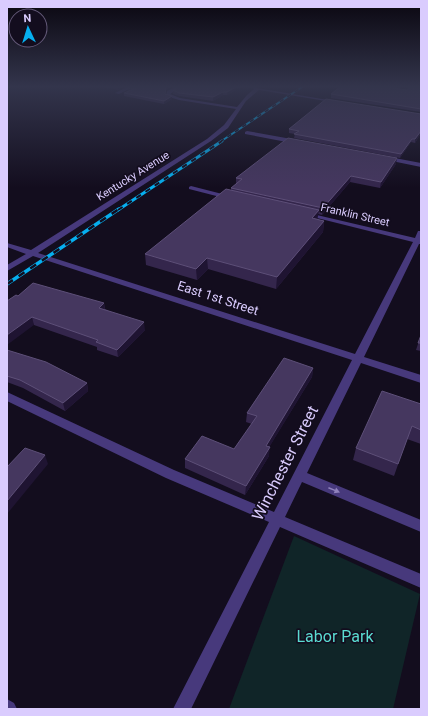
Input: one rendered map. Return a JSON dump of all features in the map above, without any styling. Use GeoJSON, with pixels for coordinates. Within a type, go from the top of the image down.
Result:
{"type":"FeatureCollection","features":[{"type":"Feature","properties":{"kind":"street","name":"Kentucky Avenue"},"geometry":{"type":"LineString","coordinates":[[7,269],[208,140],[228,124],[230,120]]}},
{"type":"Feature","properties":{"kind":"street"},"geometry":{"type":"LineString","coordinates":[[246,133],[307,144]]}},
{"type":"Feature","properties":{"kind":"street"},"geometry":{"type":"LineString","coordinates":[[376,156],[421,165]]}},
{"type":"Feature","properties":{"kind":"street"},"geometry":{"type":"LineString","coordinates":[[191,188],[238,199]]}},
{"type":"Feature","properties":{"kind":"street","name":"Franklin Street"},"geometry":{"type":"LineString","coordinates":[[300,214],[420,238]]}},
{"type":"Feature","properties":{"kind":"street","name":"Winchester Street"},"geometry":{"type":"LineString","coordinates":[[182,709],[357,358],[420,238]]}},
{"type":"Feature","properties":{"kind":"street","name":"East 1st Street"},"geometry":{"type":"LineString","coordinates":[[7,245],[421,379]]}},
{"type":"Feature","properties":{"kind":"street"},"geometry":{"type":"LineString","coordinates":[[7,396],[170,474],[421,581]]}},
{"type":"Feature","properties":{"kind":"street"},"geometry":{"type":"LineString","coordinates":[[298,476],[421,526]]}},
{"type":"Feature","properties":{"kind":"green space","name":"Labor Park"},"geometry":{"type":"Polygon","coordinates":[[[294,536],[420,594],[393,709],[229,709],[294,536]]]}},
{"type":"Feature","properties":{"kind":"building"},"geometry":{"type":"Polygon","coordinates":[[[300,120],[421,120],[421,131],[415,139],[412,139],[401,154],[294,134],[299,131],[289,129],[300,120]]]}},
{"type":"Feature","properties":{"kind":"building"},"geometry":{"type":"Polygon","coordinates":[[[288,138],[397,158],[381,182],[351,176],[323,208],[231,188],[242,179],[236,178],[288,138]]]}},
{"type":"Feature","properties":{"kind":"building"},"geometry":{"type":"Polygon","coordinates":[[[226,189],[319,210],[312,218],[324,221],[277,277],[207,258],[196,269],[145,254],[226,189]]]}},
{"type":"Feature","properties":{"kind":"building"},"geometry":{"type":"Polygon","coordinates":[[[33,283],[104,303],[99,308],[144,322],[117,350],[96,342],[98,340],[32,317],[7,335],[7,301],[16,295],[18,296],[33,283]]]}},
{"type":"Feature","properties":{"kind":"building"},"geometry":{"type":"Polygon","coordinates":[[[421,335],[421,343],[418,343],[421,335]]]}},
{"type":"Feature","properties":{"kind":"building"},"geometry":{"type":"Polygon","coordinates":[[[7,350],[46,362],[87,383],[63,403],[20,380],[7,376],[7,350]]]}},
{"type":"Feature","properties":{"kind":"building"},"geometry":{"type":"Polygon","coordinates":[[[284,358],[313,368],[266,446],[270,447],[246,486],[185,459],[202,436],[234,449],[257,416],[247,413],[284,358]]]}},
{"type":"Feature","properties":{"kind":"building"},"geometry":{"type":"Polygon","coordinates":[[[382,391],[421,404],[421,430],[412,426],[398,464],[356,448],[382,391]]]}},
{"type":"Feature","properties":{"kind":"building"},"geometry":{"type":"Polygon","coordinates":[[[25,448],[45,455],[7,501],[7,467],[25,448]]]}},
{"type":"Feature","properties":{"kind":"railway"},"geometry":{"type":"LineString","coordinates":[[220,142],[252,120]]}},
{"type":"Feature","properties":{"kind":"railway"},"geometry":{"type":"LineString","coordinates":[[118,210],[222,141]]}},
{"type":"Feature","properties":{"kind":"railway"},"geometry":{"type":"LineString","coordinates":[[7,284],[119,209]]}}]}
